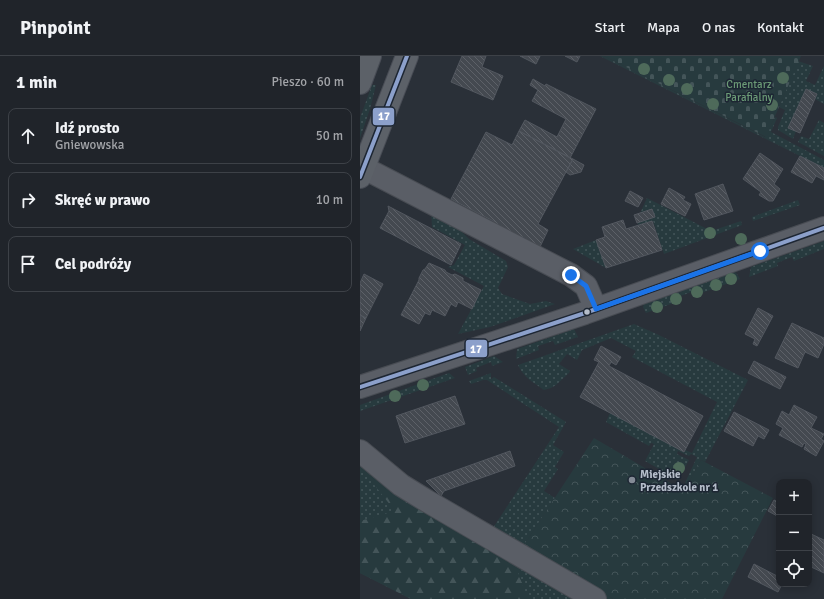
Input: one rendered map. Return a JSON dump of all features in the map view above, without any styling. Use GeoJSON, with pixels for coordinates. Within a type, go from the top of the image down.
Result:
{"type":"FeatureCollection","features":[{"type":"Feature","properties":{"kind":"main road"},"geometry":{"type":"LineString","coordinates":[[360,83],[370,56]]}},
{"type":"Feature","properties":{"kind":"main road"},"geometry":{"type":"LineString","coordinates":[[362,172],[407,56]]}},
{"type":"Feature","properties":{"kind":"street"},"geometry":{"type":"LineString","coordinates":[[362,172],[571,275],[586,286],[596,309]]}},
{"type":"Feature","properties":{"kind":"street"},"geometry":{"type":"LineString","coordinates":[[360,387],[596,309],[824,228]]}},
{"type":"Feature","properties":{"kind":"street"},"geometry":{"type":"LineString","coordinates":[[360,451],[401,485],[590,597]]}},
{"type":"Feature","properties":{"kind":"green space"},"geometry":{"type":"Polygon","coordinates":[[[600,56],[604,56],[765,137],[775,117],[777,118],[771,132],[824,160],[824,168],[600,56]]]}},
{"type":"Feature","properties":{"kind":"green space","name":"Cmentarz Parafialny"},"geometry":{"type":"Polygon","coordinates":[[[604,56],[801,56],[766,137],[604,56]]]}},
{"type":"Feature","properties":{"kind":"green space"},"geometry":{"type":"Polygon","coordinates":[[[798,61],[813,66],[806,81],[815,85],[824,66],[824,104],[815,99],[817,94],[806,89],[788,128],[796,131],[793,139],[778,130],[785,110],[779,107],[798,61]]]}},
{"type":"Feature","properties":{"kind":"green space"},"geometry":{"type":"Polygon","coordinates":[[[372,85],[376,85],[360,138],[360,118],[372,85]]]}},
{"type":"Feature","properties":{"kind":"green space"},"geometry":{"type":"Polygon","coordinates":[[[819,120],[824,123],[824,156],[798,142],[801,136],[809,139],[819,120]]]}},
{"type":"Feature","properties":{"kind":"green space"},"geometry":{"type":"Polygon","coordinates":[[[647,198],[711,231],[741,221],[742,225],[664,254],[653,221],[638,225],[637,220],[647,198]]]}},
{"type":"Feature","properties":{"kind":"green space"},"geometry":{"type":"Polygon","coordinates":[[[798,200],[800,205],[753,221],[752,217],[798,200]]]}},
{"type":"Feature","properties":{"kind":"green space"},"geometry":{"type":"Polygon","coordinates":[[[431,210],[450,220],[469,239],[506,261],[508,267],[498,288],[502,294],[530,304],[546,301],[555,304],[490,327],[458,334],[484,286],[448,267],[454,265],[465,245],[432,227],[431,210]]]}},
{"type":"Feature","properties":{"kind":"green space"},"geometry":{"type":"Polygon","coordinates":[[[596,240],[606,268],[573,249],[596,240]]]}},
{"type":"Feature","properties":{"kind":"green space"},"geometry":{"type":"Polygon","coordinates":[[[824,241],[824,249],[794,261],[792,257],[777,263],[778,266],[749,277],[751,267],[824,241]]]}},
{"type":"Feature","properties":{"kind":"green space"},"geometry":{"type":"Polygon","coordinates":[[[735,272],[740,279],[696,295],[694,291],[678,297],[679,301],[646,313],[643,307],[644,304],[735,272]]]}},
{"type":"Feature","properties":{"kind":"green space"},"geometry":{"type":"Polygon","coordinates":[[[634,324],[748,380],[705,462],[701,460],[688,484],[685,483],[697,457],[691,454],[689,456],[678,451],[677,454],[689,460],[678,480],[645,461],[654,444],[651,443],[649,446],[606,422],[610,413],[684,452],[685,450],[692,453],[717,402],[632,357],[636,351],[611,338],[582,350],[577,360],[567,354],[559,364],[570,371],[551,388],[544,390],[536,385],[526,377],[518,365],[634,324]]]}},
{"type":"Feature","properties":{"kind":"green space"},"geometry":{"type":"Polygon","coordinates":[[[574,329],[578,337],[555,345],[553,341],[538,346],[539,350],[516,359],[517,349],[574,329]]]}},
{"type":"Feature","properties":{"kind":"green space"},"geometry":{"type":"Polygon","coordinates":[[[494,356],[503,362],[492,366],[491,362],[476,368],[477,371],[468,375],[465,367],[494,356]]]}},
{"type":"Feature","properties":{"kind":"green space"},"geometry":{"type":"Polygon","coordinates":[[[449,373],[455,378],[360,411],[360,405],[449,373]]]}},
{"type":"Feature","properties":{"kind":"green space"},"geometry":{"type":"Polygon","coordinates":[[[491,373],[491,379],[494,377],[566,422],[553,445],[564,452],[555,467],[558,469],[544,491],[555,498],[522,548],[614,599],[411,599],[360,573],[360,441],[398,477],[491,531],[559,427],[487,380],[471,384],[469,381],[491,373]]]}},
{"type":"Feature","properties":{"kind":"green space"},"geometry":{"type":"Polygon","coordinates":[[[594,438],[684,491],[701,460],[773,498],[722,599],[614,599],[522,548],[594,438]]]}},
{"type":"Feature","properties":{"kind":"green space"},"geometry":{"type":"Polygon","coordinates":[[[372,469],[513,559],[528,599],[411,599],[360,573],[360,521],[395,511],[368,477],[372,469]]]}},
{"type":"Feature","properties":{"kind":"building"},"geometry":{"type":"Polygon","coordinates":[[[462,56],[486,56],[482,67],[503,76],[493,100],[451,82],[462,56]]]}},
{"type":"Feature","properties":{"kind":"building"},"geometry":{"type":"Polygon","coordinates":[[[520,56],[540,56],[536,64],[520,56]]]}},
{"type":"Feature","properties":{"kind":"building"},"geometry":{"type":"Polygon","coordinates":[[[565,56],[580,56],[577,62],[565,56]]]}},
{"type":"Feature","properties":{"kind":"building"},"geometry":{"type":"Polygon","coordinates":[[[533,79],[596,109],[570,158],[519,131],[525,120],[557,137],[566,119],[532,101],[538,90],[530,85],[533,79]]]}},
{"type":"Feature","properties":{"kind":"building"},"geometry":{"type":"Polygon","coordinates":[[[806,89],[817,94],[800,133],[788,128],[806,89]]]}},
{"type":"Feature","properties":{"kind":"building"},"geometry":{"type":"Polygon","coordinates":[[[519,131],[573,159],[538,224],[548,230],[539,249],[493,225],[495,222],[451,199],[486,132],[512,145],[519,131]]]}},
{"type":"Feature","properties":{"kind":"building"},"geometry":{"type":"Polygon","coordinates":[[[760,153],[783,169],[774,184],[780,189],[773,201],[769,201],[759,195],[761,192],[743,179],[760,153]]]}},
{"type":"Feature","properties":{"kind":"building"},"geometry":{"type":"Polygon","coordinates":[[[800,156],[824,168],[824,180],[816,176],[812,183],[791,172],[800,156]]]}},
{"type":"Feature","properties":{"kind":"building"},"geometry":{"type":"Polygon","coordinates":[[[573,159],[584,165],[581,172],[570,175],[566,172],[573,159]]]}},
{"type":"Feature","properties":{"kind":"building"},"geometry":{"type":"Polygon","coordinates":[[[723,184],[733,211],[704,220],[695,194],[723,184]]]}},
{"type":"Feature","properties":{"kind":"building"},"geometry":{"type":"Polygon","coordinates":[[[669,188],[685,197],[683,200],[691,204],[685,216],[661,204],[669,188]]]}},
{"type":"Feature","properties":{"kind":"building"},"geometry":{"type":"Polygon","coordinates":[[[630,191],[643,198],[638,207],[625,201],[630,191]]]}},
{"type":"Feature","properties":{"kind":"building"},"geometry":{"type":"Polygon","coordinates":[[[388,206],[461,244],[451,265],[380,228],[389,211],[388,206]]]}},
{"type":"Feature","properties":{"kind":"building"},"geometry":{"type":"Polygon","coordinates":[[[652,209],[655,217],[637,223],[634,215],[652,209]]]}},
{"type":"Feature","properties":{"kind":"building"},"geometry":{"type":"Polygon","coordinates":[[[623,220],[626,229],[652,221],[662,250],[606,268],[596,240],[605,237],[602,227],[623,220]]]}},
{"type":"Feature","properties":{"kind":"building"},"geometry":{"type":"Polygon","coordinates":[[[429,263],[452,275],[455,274],[463,278],[463,281],[481,290],[472,309],[458,302],[456,307],[451,304],[445,316],[432,310],[430,315],[425,313],[419,324],[401,315],[423,270],[429,263]]]}},
{"type":"Feature","properties":{"kind":"building"},"geometry":{"type":"Polygon","coordinates":[[[364,274],[383,284],[366,318],[360,315],[360,283],[364,274]]]}},
{"type":"Feature","properties":{"kind":"building"},"geometry":{"type":"Polygon","coordinates":[[[758,308],[773,316],[757,346],[753,344],[755,339],[745,334],[758,308]]]}},
{"type":"Feature","properties":{"kind":"building"},"geometry":{"type":"Polygon","coordinates":[[[360,315],[366,318],[360,331],[360,315]]]}},
{"type":"Feature","properties":{"kind":"building"},"geometry":{"type":"Polygon","coordinates":[[[792,323],[824,338],[824,344],[818,358],[805,352],[798,368],[775,358],[792,323]]]}},
{"type":"Feature","properties":{"kind":"building"},"geometry":{"type":"Polygon","coordinates":[[[601,346],[621,357],[616,365],[611,362],[609,366],[703,416],[684,452],[580,397],[599,362],[594,360],[601,346]]]}},
{"type":"Feature","properties":{"kind":"building"},"geometry":{"type":"Polygon","coordinates":[[[754,361],[786,377],[780,389],[748,373],[754,361]]]}},
{"type":"Feature","properties":{"kind":"building"},"geometry":{"type":"Polygon","coordinates":[[[455,396],[465,424],[405,443],[396,416],[455,396]]]}},
{"type":"Feature","properties":{"kind":"building"},"geometry":{"type":"Polygon","coordinates":[[[794,405],[817,417],[811,428],[824,434],[821,439],[824,441],[816,456],[804,449],[806,444],[804,443],[802,447],[779,435],[783,428],[776,424],[782,411],[789,415],[794,405]]]}},
{"type":"Feature","properties":{"kind":"building"},"geometry":{"type":"Polygon","coordinates":[[[734,412],[769,430],[764,439],[758,436],[753,446],[724,431],[734,412]]]}},
{"type":"Feature","properties":{"kind":"building"},"geometry":{"type":"Polygon","coordinates":[[[510,451],[515,466],[444,491],[441,496],[426,481],[510,451]]]}},
{"type":"Feature","properties":{"kind":"building"},"geometry":{"type":"Polygon","coordinates":[[[774,500],[776,501],[776,515],[768,511],[774,500]]]}},
{"type":"Feature","properties":{"kind":"building"},"geometry":{"type":"Polygon","coordinates":[[[812,534],[824,540],[824,573],[812,567],[812,534]]]}},
{"type":"Feature","properties":{"kind":"building"},"geometry":{"type":"Polygon","coordinates":[[[754,564],[776,575],[776,587],[780,587],[778,592],[748,577],[754,564]]]}},
{"type":"Feature","properties":{"kind":"transit line","name":"17"},"geometry":{"type":"LineString","coordinates":[[360,177],[407,56]]}},
{"type":"Feature","properties":{"kind":"transit line","name":"17"},"geometry":{"type":"LineString","coordinates":[[360,387],[585,313],[824,228]]}},
{"type":"Feature","properties":{"kind":"place","name":"Miejskie Przedszkole nr 1"},"geometry":{"type":"Point","coordinates":[632,480]}},
{"type":"Feature","properties":{"kind":"route"},"geometry":{"type":"LineString","coordinates":[[571,275],[586,286],[596,309],[760,251]]}}]}
